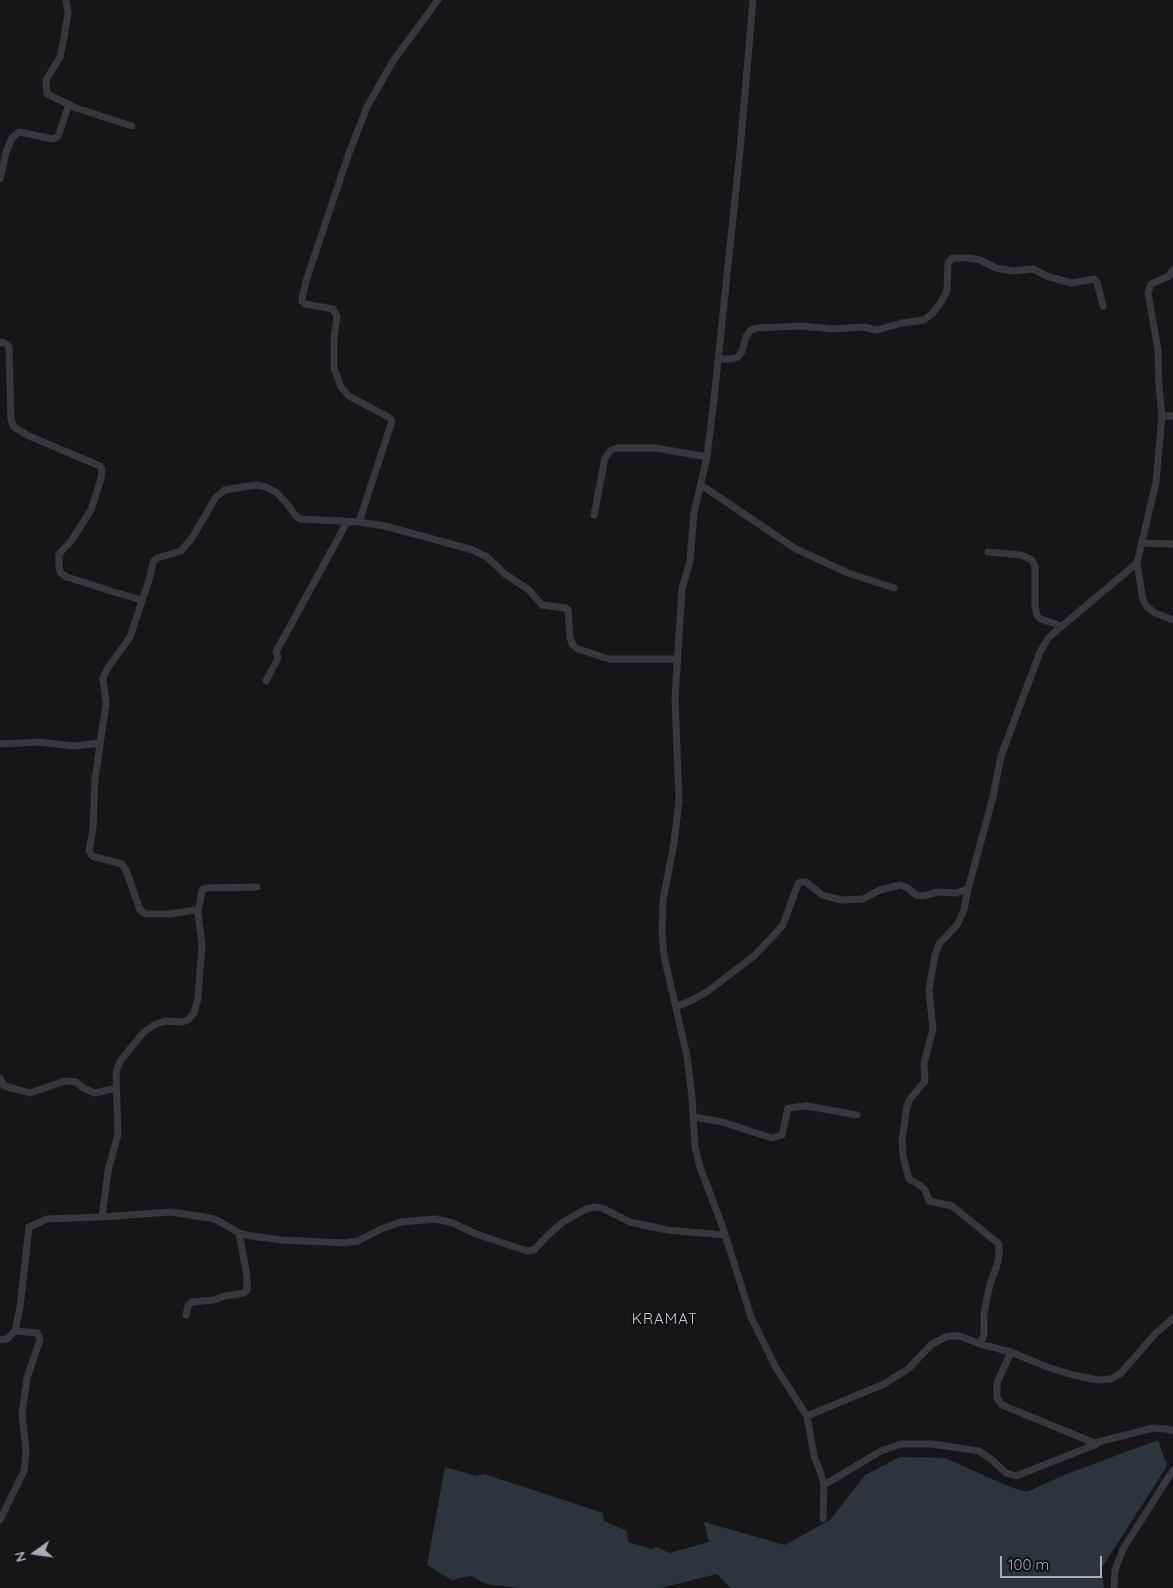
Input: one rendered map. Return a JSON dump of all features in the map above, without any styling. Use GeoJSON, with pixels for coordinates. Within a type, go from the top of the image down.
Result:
{"type":"FeatureCollection","features":[{"type":"Feature","properties":{"kind":"street"},"geometry":{"type":"LineString","coordinates":[[66,0],[68,13],[64,43],[60,57],[46,80],[47,94],[76,108],[132,126]]}},
{"type":"Feature","properties":{"kind":"street"},"geometry":{"type":"LineString","coordinates":[[359,522],[392,421],[390,418],[349,396],[341,387],[334,368],[336,316],[332,309],[305,304],[302,298],[349,153],[367,107],[393,61],[438,0]]}},
{"type":"Feature","properties":{"kind":"street"},"geometry":{"type":"LineString","coordinates":[[753,0],[740,152],[707,458],[694,513],[690,561],[682,589],[675,698],[679,800],[664,900],[662,933],[664,956],[687,1056],[694,1117],[695,1147],[700,1167],[725,1235],[750,1317],[776,1368],[807,1416],[814,1456],[824,1485],[823,1518]]}},
{"type":"Feature","properties":{"kind":"street"},"geometry":{"type":"LineString","coordinates":[[0,179],[6,152],[12,138],[19,132],[53,139],[57,137],[69,104]]}},
{"type":"Feature","properties":{"kind":"street"},"geometry":{"type":"LineString","coordinates":[[719,358],[732,359],[738,357],[750,331],[756,328],[801,326],[832,330],[863,327],[877,330],[902,323],[924,320],[942,302],[947,291],[948,263],[952,258],[975,259],[996,268],[1013,271],[1033,269],[1049,277],[1072,283],[1094,279],[1097,282],[1103,306]]}},
{"type":"Feature","properties":{"kind":"street"},"geometry":{"type":"LineString","coordinates":[[1173,270],[1169,276],[1151,284],[1148,293],[1158,350],[1162,416],[1156,482],[1138,563],[1143,600],[1147,607],[1155,613],[1173,620]]}},
{"type":"Feature","properties":{"kind":"street"},"geometry":{"type":"LineString","coordinates":[[0,343],[6,344],[8,347],[11,420],[14,427],[29,436],[100,466],[102,469],[101,480],[91,510],[76,534],[59,554],[61,573],[67,577],[142,600]]}},
{"type":"Feature","properties":{"kind":"street"},"geometry":{"type":"LineString","coordinates":[[1162,416],[1173,416]]}},
{"type":"Feature","properties":{"kind":"street"},"geometry":{"type":"LineString","coordinates":[[594,515],[606,458],[611,450],[618,448],[656,448],[707,458]]}},
{"type":"Feature","properties":{"kind":"street"},"geometry":{"type":"LineString","coordinates":[[198,913],[194,910],[170,914],[146,914],[140,910],[126,870],[122,864],[92,856],[89,851],[93,828],[95,778],[106,703],[103,678],[107,669],[130,637],[150,577],[153,562],[157,558],[182,551],[192,538],[216,497],[225,490],[255,485],[266,487],[276,493],[300,519],[359,522],[385,526],[472,550],[487,557],[505,574],[529,590],[542,605],[568,610],[570,638],[573,645],[585,653],[609,659],[678,659]]}},
{"type":"Feature","properties":{"kind":"street"},"geometry":{"type":"LineString","coordinates":[[701,485],[796,549],[848,572],[894,588]]}},
{"type":"Feature","properties":{"kind":"street"},"geometry":{"type":"LineString","coordinates":[[266,681],[278,658],[276,652],[347,522]]}},
{"type":"Feature","properties":{"kind":"street"},"geometry":{"type":"LineString","coordinates":[[1143,543],[1173,544]]}},
{"type":"Feature","properties":{"kind":"street"},"geometry":{"type":"LineString","coordinates":[[988,552],[1021,555],[1032,560],[1035,566],[1035,606],[1037,615],[1040,619],[1062,626]]}},
{"type":"Feature","properties":{"kind":"street"},"geometry":{"type":"LineString","coordinates":[[980,1344],[984,1335],[984,1313],[990,1284],[999,1258],[999,1244],[952,1206],[929,1201],[925,1190],[909,1179],[902,1140],[910,1098],[925,1081],[924,1063],[933,1029],[929,990],[935,955],[939,944],[957,925],[964,910],[993,797],[1001,756],[1040,652],[1049,637],[1138,563]]}},
{"type":"Feature","properties":{"kind":"street"},"geometry":{"type":"LineString","coordinates":[[0,744],[38,742],[75,746],[100,743]]}},
{"type":"Feature","properties":{"kind":"street"},"geometry":{"type":"LineString","coordinates":[[676,1006],[708,991],[754,956],[783,925],[798,884],[801,882],[806,882],[822,895],[841,900],[863,899],[880,890],[900,885],[908,888],[916,895],[923,896],[938,892],[956,893],[968,889]]}},
{"type":"Feature","properties":{"kind":"street"},"geometry":{"type":"LineString","coordinates":[[102,1217],[108,1171],[118,1134],[116,1072],[120,1061],[144,1032],[154,1025],[165,1021],[182,1022],[188,1020],[194,1013],[198,998],[202,944],[198,913],[202,890],[206,888],[257,887]]}},
{"type":"Feature","properties":{"kind":"street"},"geometry":{"type":"LineString","coordinates":[[0,1078],[3,1084],[8,1087],[30,1093],[64,1081],[76,1082],[83,1088],[95,1093],[116,1088]]}},
{"type":"Feature","properties":{"kind":"street"},"geometry":{"type":"LineString","coordinates":[[694,1117],[722,1122],[772,1138],[782,1135],[788,1108],[807,1106],[857,1115]]}},
{"type":"Feature","properties":{"kind":"street"},"geometry":{"type":"LineString","coordinates":[[0,1340],[7,1338],[15,1331],[20,1307],[29,1227],[47,1219],[171,1212],[210,1218],[240,1233],[282,1240],[351,1242],[402,1222],[436,1219],[453,1223],[476,1234],[527,1251],[534,1250],[563,1222],[586,1209],[594,1207],[602,1208],[630,1222],[667,1230],[725,1235]]}},
{"type":"Feature","properties":{"kind":"street"},"geometry":{"type":"LineString","coordinates":[[186,1315],[188,1306],[192,1302],[214,1300],[244,1293],[248,1290],[240,1233]]}},
{"type":"Feature","properties":{"kind":"street"},"geometry":{"type":"LineString","coordinates":[[807,1416],[884,1384],[908,1369],[932,1344],[948,1336],[960,1336],[980,1344],[1011,1352],[1073,1376],[1098,1380],[1111,1379],[1121,1373],[1155,1334],[1173,1318]]}},
{"type":"Feature","properties":{"kind":"street"},"geometry":{"type":"LineString","coordinates":[[0,1520],[24,1471],[26,1451],[22,1414],[27,1378],[40,1340],[40,1336],[37,1333],[15,1331]]}},
{"type":"Feature","properties":{"kind":"street"},"geometry":{"type":"LineString","coordinates":[[1011,1352],[997,1383],[997,1398],[1002,1406],[1098,1444]]}},
{"type":"Feature","properties":{"kind":"street"},"geometry":{"type":"LineString","coordinates":[[824,1485],[881,1451],[901,1444],[932,1444],[978,1451],[992,1459],[1006,1473],[1016,1476],[1098,1444],[1098,1442],[1152,1428],[1167,1429],[1173,1432]]}},
{"type":"Feature","properties":{"kind":"street"},"geometry":{"type":"LineString","coordinates":[[1114,1588],[1115,1570],[1122,1549],[1173,1470]]}},
{"type":"Feature","properties":{"kind":"shaded area"},"geometry":{"type":"Polygon","coordinates":[[[1158,1440],[1167,1466],[1101,1569],[1104,1588],[731,1588],[717,1574],[661,1588],[519,1588],[486,1584],[471,1576],[452,1580],[427,1565],[445,1467],[477,1476],[484,1474],[603,1513],[604,1521],[627,1531],[628,1542],[651,1549],[657,1547],[669,1553],[709,1542],[704,1522],[785,1545],[830,1520],[865,1475],[900,1457],[945,1458],[1010,1487],[1027,1492],[1064,1475],[1158,1440]]]}},
{"type":"Feature","properties":{"kind":"district","name":"KRAMAT"},"geometry":{"type":"Point","coordinates":[665,1319]}}]}
